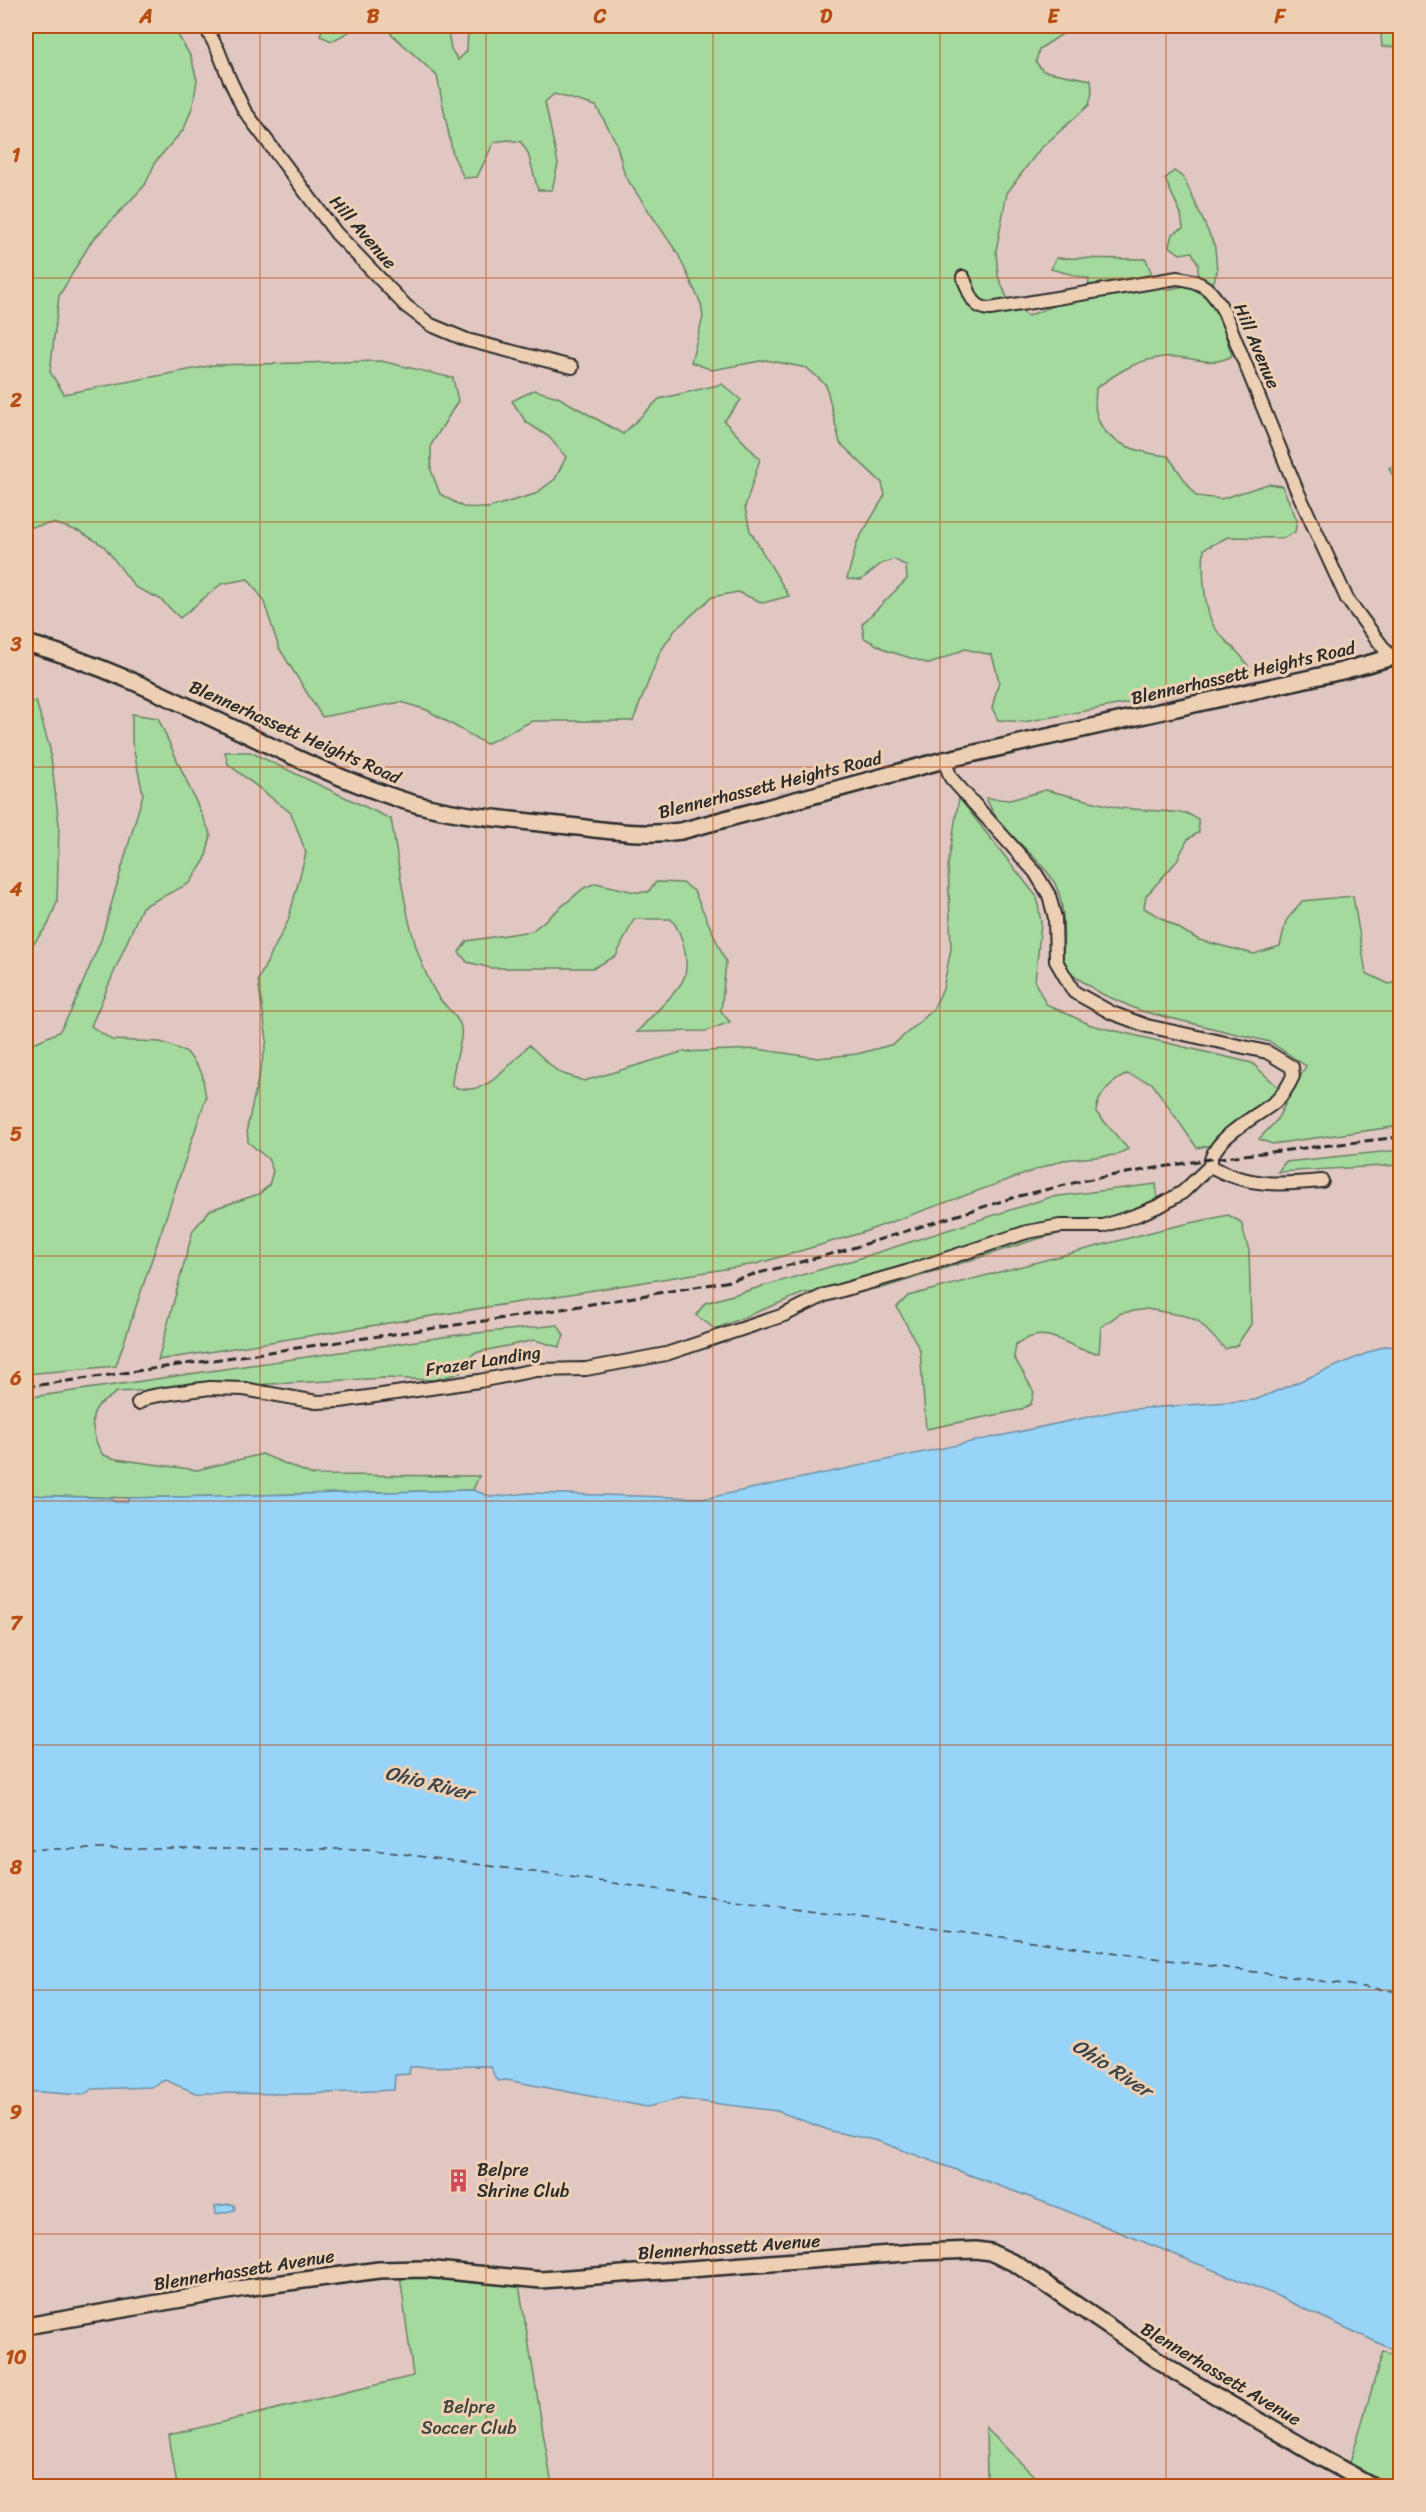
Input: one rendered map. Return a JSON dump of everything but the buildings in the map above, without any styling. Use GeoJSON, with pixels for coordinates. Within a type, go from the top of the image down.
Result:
{"type":"FeatureCollection","features":[{"type":"Feature","properties":{"kind":"street","name":"Hill Avenue"},"geometry":{"type":"LineString","coordinates":[[205,26],[244,110],[336,233],[406,306],[431,326],[467,340],[572,368]]}},
{"type":"Feature","properties":{"kind":"street","name":"Hill Avenue"},"geometry":{"type":"LineString","coordinates":[[963,277],[976,305],[990,309],[1177,278],[1188,279],[1206,286],[1214,293],[1224,312],[1296,488],[1347,599],[1396,656]]}},
{"type":"Feature","properties":{"kind":"street","name":"Blennerhassett Heights Road"},"geometry":{"type":"LineString","coordinates":[[26,643],[109,671],[328,771],[404,801],[446,811],[501,819],[636,834],[681,831],[944,760],[1309,679],[1396,656]]}},
{"type":"Feature","properties":{"kind":"street","name":"Frazer Landing"},"geometry":{"type":"LineString","coordinates":[[138,1403],[148,1397],[210,1388],[244,1389],[317,1402],[340,1401],[479,1381],[536,1370],[586,1369],[666,1354],[784,1315],[825,1295],[906,1272],[1027,1232],[1060,1226],[1103,1226],[1161,1205],[1183,1192],[1210,1166],[1210,1159],[1234,1131],[1276,1101],[1293,1076],[1292,1067],[1267,1052],[1147,1026],[1112,1013],[1074,992],[1056,961],[1055,918],[1049,895],[1035,872],[951,778],[944,760]]}},
{"type":"Feature","properties":{"kind":"street"},"geometry":{"type":"LineString","coordinates":[[1210,1166],[1234,1178],[1260,1184],[1322,1181]]}},
{"type":"Feature","properties":{"kind":"street","name":"Blennerhassett Avenue"},"geometry":{"type":"LineString","coordinates":[[26,2326],[245,2288],[379,2270],[425,2269],[534,2280],[918,2252],[976,2250],[990,2252],[1016,2264],[1177,2373],[1373,2487]]}},
{"type":"Feature","properties":{"kind":"green space"},"geometry":{"type":"Polygon","coordinates":[[[26,26],[167,26],[178,35],[191,57],[197,80],[193,105],[184,129],[156,161],[145,185],[91,242],[59,296],[50,372],[64,394],[214,365],[381,361],[453,378],[458,401],[431,445],[431,470],[440,494],[463,507],[488,508],[535,494],[555,479],[566,457],[549,437],[526,422],[512,401],[534,390],[558,397],[623,434],[659,399],[722,384],[741,400],[724,421],[760,459],[745,507],[750,531],[789,596],[763,603],[738,592],[712,597],[675,630],[660,652],[633,721],[532,721],[486,744],[427,710],[401,702],[322,717],[279,648],[263,599],[248,579],[221,584],[180,618],[160,599],[135,587],[104,546],[81,532],[53,523],[26,528],[26,26]]]}},
{"type":"Feature","properties":{"kind":"green space"},"geometry":{"type":"Polygon","coordinates":[[[323,26],[374,26],[356,28],[332,41],[320,36],[323,26]]]}},
{"type":"Feature","properties":{"kind":"green space"},"geometry":{"type":"Polygon","coordinates":[[[383,26],[447,26],[451,49],[458,60],[467,51],[468,26],[1075,26],[1039,49],[1036,62],[1043,71],[1091,80],[1092,93],[1089,105],[1040,149],[1007,193],[996,251],[998,276],[1008,300],[1028,316],[1088,292],[1089,279],[1051,269],[1056,258],[1146,259],[1155,282],[1165,290],[1189,285],[1198,277],[1198,264],[1192,252],[1180,254],[1169,246],[1172,234],[1183,228],[1181,214],[1165,179],[1174,171],[1184,178],[1215,247],[1217,272],[1211,290],[1232,356],[1215,361],[1163,357],[1135,364],[1096,388],[1095,409],[1100,423],[1114,439],[1135,449],[1168,456],[1196,496],[1221,499],[1268,484],[1282,486],[1297,520],[1295,532],[1284,538],[1228,537],[1204,549],[1204,587],[1212,623],[1243,659],[1252,674],[1227,685],[1024,722],[998,720],[992,708],[999,681],[992,655],[965,649],[930,664],[888,651],[864,638],[862,624],[907,579],[906,566],[894,559],[881,564],[861,580],[847,579],[857,542],[885,495],[882,483],[840,443],[826,385],[807,368],[766,360],[712,370],[691,362],[703,317],[701,304],[678,254],[625,176],[616,142],[596,106],[554,94],[545,102],[558,164],[552,190],[538,190],[528,153],[521,142],[508,140],[494,142],[477,177],[464,178],[453,155],[437,76],[383,26]]]}},
{"type":"Feature","properties":{"kind":"green space"},"geometry":{"type":"Polygon","coordinates":[[[1387,26],[1400,26],[1400,46],[1382,47],[1381,35],[1387,26]]]}},
{"type":"Feature","properties":{"kind":"green space"},"geometry":{"type":"Polygon","coordinates":[[[1400,462],[1400,489],[1389,468],[1400,462]]]}},
{"type":"Feature","properties":{"kind":"green space"},"geometry":{"type":"Polygon","coordinates":[[[36,701],[50,749],[59,824],[57,902],[48,925],[26,953],[26,704],[36,701]]]}},
{"type":"Feature","properties":{"kind":"green space"},"geometry":{"type":"Polygon","coordinates":[[[132,714],[158,718],[211,835],[205,860],[190,883],[142,907],[91,1026],[112,1040],[161,1042],[187,1052],[202,1073],[206,1098],[116,1366],[26,1374],[26,1043],[36,1042],[59,1032],[71,1011],[101,940],[143,794],[132,742],[132,714]]]}},
{"type":"Feature","properties":{"kind":"green space"},"geometry":{"type":"Polygon","coordinates":[[[225,752],[250,752],[391,819],[406,909],[419,954],[437,995],[460,1024],[460,1044],[452,1086],[464,1089],[485,1085],[504,1071],[529,1045],[558,1072],[584,1081],[682,1052],[757,1049],[818,1058],[857,1054],[894,1044],[932,1011],[943,989],[951,949],[948,865],[959,798],[1037,897],[1041,923],[1035,982],[1046,1004],[1091,1025],[1252,1063],[1280,1089],[1212,1145],[1197,1148],[1152,1083],[1127,1074],[1106,1089],[1099,1099],[1096,1112],[1128,1149],[1116,1155],[1063,1160],[861,1233],[756,1264],[158,1360],[193,1230],[210,1210],[259,1194],[269,1185],[273,1171],[268,1159],[248,1142],[247,1128],[267,1040],[258,980],[288,921],[306,853],[291,813],[228,764],[225,752]]]}},
{"type":"Feature","properties":{"kind":"green space"},"geometry":{"type":"Polygon","coordinates":[[[1046,790],[1119,808],[1186,813],[1198,819],[1199,832],[1188,839],[1176,862],[1146,896],[1144,908],[1199,940],[1254,954],[1280,946],[1286,921],[1302,901],[1353,896],[1366,973],[1389,984],[1400,981],[1400,1126],[1272,1144],[1259,1139],[1276,1121],[1306,1066],[1270,1042],[1141,1011],[1102,994],[1063,969],[1062,909],[1056,886],[1043,867],[999,821],[986,798],[1010,800],[1046,790]]]}},
{"type":"Feature","properties":{"kind":"green space"},"geometry":{"type":"Polygon","coordinates":[[[656,882],[683,883],[694,891],[726,962],[721,1011],[730,1022],[706,1031],[637,1032],[673,994],[685,975],[686,958],[682,940],[671,919],[634,919],[616,956],[594,968],[491,968],[467,962],[459,952],[467,941],[532,931],[584,888],[596,883],[635,892],[648,892],[656,882]]]}},
{"type":"Feature","properties":{"kind":"green space"},"geometry":{"type":"Polygon","coordinates":[[[1400,1150],[1400,1165],[1278,1172],[1285,1162],[1400,1150]]]}},
{"type":"Feature","properties":{"kind":"green space"},"geometry":{"type":"Polygon","coordinates":[[[1156,1184],[1159,1209],[1034,1240],[883,1288],[804,1293],[715,1329],[696,1315],[705,1303],[857,1259],[1051,1197],[1156,1184]]]}},
{"type":"Feature","properties":{"kind":"green space"},"geometry":{"type":"Polygon","coordinates":[[[1228,1215],[1241,1222],[1249,1251],[1251,1324],[1237,1345],[1225,1349],[1198,1321],[1186,1316],[1147,1309],[1121,1313],[1101,1327],[1099,1353],[1077,1348],[1050,1336],[1040,1335],[1016,1344],[1014,1357],[1034,1392],[1031,1404],[1020,1410],[926,1429],[920,1350],[897,1307],[908,1296],[1163,1229],[1228,1215]]]}},
{"type":"Feature","properties":{"kind":"green space"},"geometry":{"type":"Polygon","coordinates":[[[558,1325],[564,1336],[559,1347],[535,1340],[474,1353],[460,1373],[435,1380],[385,1378],[117,1392],[98,1406],[93,1417],[93,1431],[100,1450],[103,1455],[116,1459],[197,1470],[262,1454],[313,1475],[479,1476],[473,1490],[129,1498],[26,1495],[26,1398],[457,1335],[558,1325]]]}},
{"type":"Feature","properties":{"kind":"green space","name":"Belpre Soccer Club"},"geometry":{"type":"Polygon","coordinates":[[[425,2274],[519,2285],[552,2486],[177,2486],[169,2435],[413,2376],[400,2275],[425,2274]]]}},
{"type":"Feature","properties":{"kind":"green space"},"geometry":{"type":"Polygon","coordinates":[[[1383,2351],[1400,2360],[1400,2486],[1349,2486],[1347,2473],[1383,2351]]]}},
{"type":"Feature","properties":{"kind":"green space"},"geometry":{"type":"Polygon","coordinates":[[[986,2428],[1042,2486],[981,2486],[987,2478],[986,2428]]]}},
{"type":"Feature","properties":{"kind":"water","name":"Ohio River"},"geometry":{"type":"Polygon","coordinates":[[[1384,1346],[1400,1347],[1400,2353],[1273,2294],[1062,2209],[878,2141],[831,2131],[777,2111],[680,2099],[647,2107],[507,2080],[497,2081],[490,2066],[410,2067],[409,2074],[395,2075],[394,2090],[306,2094],[196,2093],[165,2080],[151,2087],[92,2089],[83,2095],[26,2091],[26,1495],[111,1498],[115,1502],[127,1502],[129,1498],[473,1490],[492,1497],[529,1493],[708,1498],[1121,1410],[1255,1400],[1384,1346]]]}},
{"type":"Feature","properties":{"kind":"water"},"geometry":{"type":"Polygon","coordinates":[[[234,2205],[235,2210],[216,2214],[215,2206],[234,2205]]]}},
{"type":"Feature","properties":{"kind":"ferry route"},"geometry":{"type":"LineString","coordinates":[[26,1849],[367,1849],[1400,1992]]}},
{"type":"Feature","properties":{"kind":"railway"},"geometry":{"type":"LineString","coordinates":[[26,1387],[525,1315],[725,1282],[846,1250],[1015,1197],[1086,1180],[1210,1159],[1400,1137]]}},
{"type":"Feature","properties":{"kind":"place","name":"Belpre Shrine Club"},"geometry":{"type":"Point","coordinates":[459,2180]}}]}
